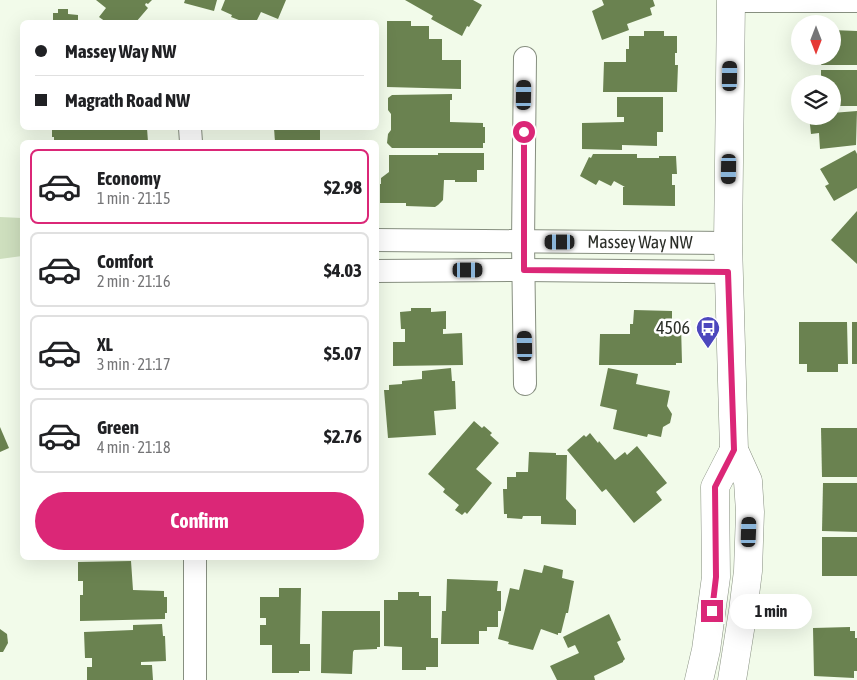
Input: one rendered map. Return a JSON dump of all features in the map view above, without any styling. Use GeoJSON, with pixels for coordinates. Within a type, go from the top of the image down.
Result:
{"type":"FeatureCollection","features":[{"type":"Feature","properties":{"kind":"street"},"geometry":{"type":"LineString","coordinates":[[732,680],[747,579],[750,512],[748,481],[734,450],[728,272],[731,1],[857,1]]}},
{"type":"Feature","properties":{"kind":"street"},"geometry":{"type":"LineString","coordinates":[[525,58],[523,242],[525,384]]}},
{"type":"Feature","properties":{"kind":"street","name":"Massey Way NW"},"geometry":{"type":"LineString","coordinates":[[379,240],[728,243]]}},
{"type":"Feature","properties":{"kind":"street","name":"Massey Way NW"},"geometry":{"type":"LineString","coordinates":[[379,271],[728,272]]}},
{"type":"Feature","properties":{"kind":"street"},"geometry":{"type":"LineString","coordinates":[[699,680],[706,650],[716,577],[715,487],[734,450]]}},
{"type":"Feature","properties":{"kind":"street"},"geometry":{"type":"LineString","coordinates":[[195,560],[195,680]]}},
{"type":"Feature","properties":{"kind":"green space"},"geometry":{"type":"Polygon","coordinates":[[[0,217],[20,218],[20,256],[0,259],[0,217]]]}},
{"type":"Feature","properties":{"kind":"building"},"geometry":{"type":"Polygon","coordinates":[[[96,0],[152,0],[148,4],[146,3],[145,5],[148,8],[138,20],[103,20],[99,17],[106,8],[96,0]]]}},
{"type":"Feature","properties":{"kind":"building"},"geometry":{"type":"Polygon","coordinates":[[[185,0],[217,0],[214,11],[184,3],[185,0]]]}},
{"type":"Feature","properties":{"kind":"building"},"geometry":{"type":"Polygon","coordinates":[[[225,0],[286,0],[278,19],[261,12],[257,20],[239,20],[221,10],[225,0]]]}},
{"type":"Feature","properties":{"kind":"building"},"geometry":{"type":"Polygon","coordinates":[[[405,0],[473,0],[482,5],[462,36],[431,19],[433,16],[405,0]]]}},
{"type":"Feature","properties":{"kind":"building"},"geometry":{"type":"Polygon","coordinates":[[[602,0],[653,0],[655,6],[650,8],[652,15],[627,24],[629,30],[602,40],[592,11],[604,5],[602,0]]]}},
{"type":"Feature","properties":{"kind":"building"},"geometry":{"type":"Polygon","coordinates":[[[58,9],[68,9],[68,14],[78,15],[78,20],[53,20],[53,13],[58,13],[58,9]]]}},
{"type":"Feature","properties":{"kind":"building"},"geometry":{"type":"Polygon","coordinates":[[[387,21],[411,21],[411,26],[429,26],[429,39],[442,39],[442,60],[461,60],[461,89],[387,87],[387,21]]]}},
{"type":"Feature","properties":{"kind":"building"},"geometry":{"type":"Polygon","coordinates":[[[841,30],[857,31],[857,65],[841,65],[841,30]]]}},
{"type":"Feature","properties":{"kind":"building"},"geometry":{"type":"Polygon","coordinates":[[[644,31],[664,31],[664,36],[677,36],[675,65],[678,65],[677,92],[603,92],[604,62],[626,62],[629,36],[644,36],[644,31]]]}},
{"type":"Feature","properties":{"kind":"building"},"geometry":{"type":"Polygon","coordinates":[[[821,70],[857,70],[857,106],[841,106],[841,75],[821,75],[821,70]]]}},
{"type":"Feature","properties":{"kind":"building"},"geometry":{"type":"Polygon","coordinates":[[[452,94],[452,100],[450,100],[450,122],[483,123],[483,127],[485,127],[485,143],[483,143],[483,148],[392,148],[387,143],[388,134],[391,130],[388,98],[392,95],[452,94]]]}},
{"type":"Feature","properties":{"kind":"building"},"geometry":{"type":"Polygon","coordinates":[[[617,97],[663,97],[663,132],[657,132],[657,146],[622,145],[622,150],[582,149],[582,123],[624,122],[624,117],[617,117],[617,97]]]}},
{"type":"Feature","properties":{"kind":"building"},"geometry":{"type":"Polygon","coordinates":[[[857,111],[856,145],[820,149],[819,133],[811,134],[810,125],[841,125],[841,112],[857,111]]]}},
{"type":"Feature","properties":{"kind":"building"},"geometry":{"type":"Polygon","coordinates":[[[52,130],[147,130],[148,140],[54,140],[54,137],[52,137],[52,130]]]}},
{"type":"Feature","properties":{"kind":"building"},"geometry":{"type":"Polygon","coordinates":[[[274,130],[320,130],[320,140],[275,140],[274,130]]]}},
{"type":"Feature","properties":{"kind":"building"},"geometry":{"type":"Polygon","coordinates":[[[855,150],[857,154],[857,188],[834,201],[825,186],[829,184],[820,169],[855,150]]]}},
{"type":"Feature","properties":{"kind":"building"},"geometry":{"type":"Polygon","coordinates":[[[438,153],[484,153],[484,170],[477,170],[477,182],[444,180],[443,200],[435,207],[406,206],[406,203],[380,203],[381,178],[389,172],[389,155],[438,155],[438,153]]]}},
{"type":"Feature","properties":{"kind":"building"},"geometry":{"type":"Polygon","coordinates":[[[593,154],[637,154],[637,158],[676,156],[677,174],[672,174],[672,185],[675,185],[675,206],[623,205],[623,187],[625,187],[614,181],[611,186],[599,180],[596,185],[580,176],[589,157],[591,158],[593,154]]]}},
{"type":"Feature","properties":{"kind":"building"},"geometry":{"type":"Polygon","coordinates":[[[857,211],[857,264],[831,240],[857,211]]]}},
{"type":"Feature","properties":{"kind":"building"},"geometry":{"type":"Polygon","coordinates":[[[411,308],[431,308],[431,312],[446,311],[446,329],[443,329],[443,334],[462,333],[463,365],[393,366],[393,342],[405,342],[405,329],[401,329],[400,312],[411,311],[411,308]]]}},
{"type":"Feature","properties":{"kind":"building"},"geometry":{"type":"Polygon","coordinates":[[[634,310],[672,311],[672,325],[681,325],[682,363],[676,363],[676,365],[599,365],[600,334],[630,334],[630,324],[633,324],[634,310]]]}},
{"type":"Feature","properties":{"kind":"building"},"geometry":{"type":"Polygon","coordinates":[[[799,322],[847,322],[848,364],[838,364],[838,372],[807,372],[807,364],[799,364],[799,322]]]}},
{"type":"Feature","properties":{"kind":"building"},"geometry":{"type":"Polygon","coordinates":[[[852,322],[857,322],[857,364],[852,364],[852,322]]]}},
{"type":"Feature","properties":{"kind":"building"},"geometry":{"type":"Polygon","coordinates":[[[451,368],[452,381],[455,381],[456,409],[434,411],[436,435],[388,438],[384,390],[389,390],[389,385],[402,384],[402,381],[422,379],[422,371],[451,368]]]}},
{"type":"Feature","properties":{"kind":"building"},"geometry":{"type":"Polygon","coordinates":[[[608,368],[638,374],[636,384],[670,391],[667,406],[672,414],[670,423],[663,427],[661,437],[648,434],[647,437],[613,429],[617,410],[600,406],[608,368]]]}},
{"type":"Feature","properties":{"kind":"building"},"geometry":{"type":"Polygon","coordinates":[[[474,421],[492,433],[490,435],[499,443],[476,469],[492,483],[467,514],[465,512],[462,515],[455,510],[459,505],[443,492],[445,489],[428,474],[474,421]]]}},
{"type":"Feature","properties":{"kind":"building"},"geometry":{"type":"Polygon","coordinates":[[[0,427],[9,448],[0,452],[0,427]]]}},
{"type":"Feature","properties":{"kind":"building"},"geometry":{"type":"Polygon","coordinates":[[[821,428],[857,428],[857,477],[822,477],[821,428]]]}},
{"type":"Feature","properties":{"kind":"building"},"geometry":{"type":"Polygon","coordinates":[[[590,433],[615,460],[625,452],[627,455],[637,446],[667,483],[656,492],[662,500],[634,523],[606,489],[602,492],[567,450],[584,435],[586,437],[590,433]]]}},
{"type":"Feature","properties":{"kind":"building"},"geometry":{"type":"Polygon","coordinates":[[[529,452],[567,455],[566,499],[576,510],[576,525],[541,524],[541,516],[523,516],[522,519],[507,518],[507,514],[504,514],[503,489],[507,489],[507,477],[516,477],[516,472],[528,472],[529,452]]]}},
{"type":"Feature","properties":{"kind":"building"},"geometry":{"type":"Polygon","coordinates":[[[823,483],[857,483],[857,532],[822,531],[823,483]]]}},
{"type":"Feature","properties":{"kind":"building"},"geometry":{"type":"Polygon","coordinates":[[[822,537],[857,537],[857,576],[822,576],[822,537]]]}},
{"type":"Feature","properties":{"kind":"building"},"geometry":{"type":"Polygon","coordinates":[[[131,561],[133,590],[164,591],[164,597],[167,597],[165,619],[80,621],[80,595],[83,595],[83,581],[78,581],[78,562],[131,561]]]}},
{"type":"Feature","properties":{"kind":"building"},"geometry":{"type":"Polygon","coordinates":[[[544,565],[563,570],[562,578],[574,581],[568,613],[566,613],[561,633],[558,633],[558,635],[541,629],[533,650],[508,644],[509,642],[498,639],[510,588],[519,590],[524,569],[542,573],[544,565]]]}},
{"type":"Feature","properties":{"kind":"building"},"geometry":{"type":"Polygon","coordinates":[[[447,579],[498,581],[497,591],[501,591],[501,611],[498,611],[498,627],[487,627],[487,631],[479,631],[479,644],[441,644],[442,611],[446,611],[447,579]]]}},
{"type":"Feature","properties":{"kind":"building"},"geometry":{"type":"Polygon","coordinates":[[[279,588],[301,588],[300,644],[310,644],[310,671],[272,673],[272,645],[260,645],[260,625],[266,625],[266,618],[260,618],[260,597],[279,597],[279,588]]]}},
{"type":"Feature","properties":{"kind":"building"},"geometry":{"type":"Polygon","coordinates":[[[398,592],[419,592],[419,596],[431,596],[431,638],[438,638],[438,667],[426,667],[426,670],[402,670],[402,647],[384,646],[384,600],[398,600],[398,592]]]}},
{"type":"Feature","properties":{"kind":"building"},"geometry":{"type":"Polygon","coordinates":[[[322,611],[380,611],[380,647],[377,647],[377,649],[354,650],[352,674],[321,673],[322,611]]]}},
{"type":"Feature","properties":{"kind":"building"},"geometry":{"type":"Polygon","coordinates":[[[609,614],[621,640],[617,642],[625,659],[623,662],[594,676],[595,680],[557,680],[550,666],[579,653],[575,645],[568,648],[563,637],[609,614]]]}},
{"type":"Feature","properties":{"kind":"building"},"geometry":{"type":"Polygon","coordinates":[[[162,624],[163,636],[165,636],[166,661],[141,662],[141,665],[152,665],[153,680],[87,680],[87,667],[92,667],[92,658],[85,658],[84,632],[133,630],[133,625],[162,624]]]}},
{"type":"Feature","properties":{"kind":"building"},"geometry":{"type":"Polygon","coordinates":[[[850,627],[850,631],[855,631],[855,638],[857,638],[857,671],[854,671],[854,678],[814,676],[813,628],[850,627]]]}},
{"type":"Feature","properties":{"kind":"building"},"geometry":{"type":"Polygon","coordinates":[[[0,629],[7,634],[8,643],[3,652],[0,652],[0,629]]]}},
{"type":"Feature","properties":{"kind":"place","name":"4506"},"geometry":{"type":"Point","coordinates":[708,349]}},
{"type":"Feature","properties":{"kind":"route"},"geometry":{"type":"LineString","coordinates":[[524,132],[524,270],[728,272],[734,450],[715,487],[716,577],[712,611]]}}]}
